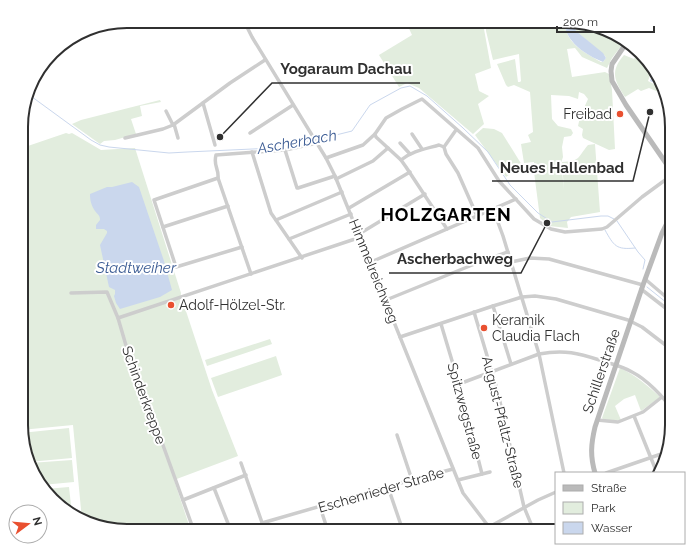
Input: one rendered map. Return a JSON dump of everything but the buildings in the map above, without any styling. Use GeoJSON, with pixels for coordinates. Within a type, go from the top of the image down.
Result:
{"type":"FeatureCollection","features":[{"type":"Feature","properties":{"kind":"street","name":"Himmelreichweg"},"geometry":{"type":"LineString","coordinates":[[248,28],[265,60],[317,142],[336,177],[453,469],[464,493],[482,524]]}},
{"type":"Feature","properties":{"kind":"street"},"geometry":{"type":"LineString","coordinates":[[624,47],[613,62],[611,71],[612,81],[626,105],[665,162]]}},
{"type":"Feature","properties":{"kind":"street"},"geometry":{"type":"LineString","coordinates":[[125,138],[163,129],[173,124],[265,60]]}},
{"type":"Feature","properties":{"kind":"street"},"geometry":{"type":"LineString","coordinates":[[326,158],[363,145],[375,134],[386,118],[422,99],[478,148],[499,181],[534,219],[551,229],[565,232],[602,229],[615,221],[642,197],[665,180]]}},
{"type":"Feature","properties":{"kind":"street"},"geometry":{"type":"LineString","coordinates":[[203,103],[215,145]]}},
{"type":"Feature","properties":{"kind":"street"},"geometry":{"type":"LineString","coordinates":[[250,133],[293,105]]}},
{"type":"Feature","properties":{"kind":"street"},"geometry":{"type":"LineString","coordinates":[[166,111],[178,138]]}},
{"type":"Feature","properties":{"kind":"street"},"geometry":{"type":"LineString","coordinates":[[444,147],[456,130]]}},
{"type":"Feature","properties":{"kind":"street"},"geometry":{"type":"LineString","coordinates":[[375,134],[376,137],[401,160],[447,229]]}},
{"type":"Feature","properties":{"kind":"street"},"geometry":{"type":"LineString","coordinates":[[412,134],[422,149]]}},
{"type":"Feature","properties":{"kind":"street"},"geometry":{"type":"LineString","coordinates":[[251,274],[218,178],[219,175],[214,161],[216,154],[285,150],[317,142]]}},
{"type":"Feature","properties":{"kind":"street"},"geometry":{"type":"LineString","coordinates":[[400,143],[410,154]]}},
{"type":"Feature","properties":{"kind":"street"},"geometry":{"type":"LineString","coordinates":[[401,160],[422,149],[439,145],[444,147]]}},
{"type":"Feature","properties":{"kind":"street"},"geometry":{"type":"LineString","coordinates":[[444,147],[446,154],[458,173],[477,216]]}},
{"type":"Feature","properties":{"kind":"street"},"geometry":{"type":"LineString","coordinates":[[285,150],[298,188],[336,177],[373,161],[388,148]]}},
{"type":"Feature","properties":{"kind":"street"},"geometry":{"type":"LineString","coordinates":[[252,152],[271,213],[302,258]]}},
{"type":"Feature","properties":{"kind":"street"},"geometry":{"type":"LineString","coordinates":[[349,208],[410,172]]}},
{"type":"Feature","properties":{"kind":"street"},"geometry":{"type":"LineString","coordinates":[[218,178],[154,200],[176,267],[242,247]]}},
{"type":"Feature","properties":{"kind":"street"},"geometry":{"type":"LineString","coordinates":[[276,220],[342,192]]}},
{"type":"Feature","properties":{"kind":"street"},"geometry":{"type":"LineString","coordinates":[[118,318],[302,258],[360,236],[425,194]]}},
{"type":"Feature","properties":{"kind":"street"},"geometry":{"type":"LineString","coordinates":[[370,262],[516,199]]}},
{"type":"Feature","properties":{"kind":"street"},"geometry":{"type":"LineString","coordinates":[[163,227],[228,206]]}},
{"type":"Feature","properties":{"kind":"street"},"geometry":{"type":"LineString","coordinates":[[493,209],[508,252],[539,354],[564,472]]}},
{"type":"Feature","properties":{"kind":"street"},"geometry":{"type":"LineString","coordinates":[[289,238],[351,214]]}},
{"type":"Feature","properties":{"kind":"street","name":"Schillerstraße"},"geometry":{"type":"LineString","coordinates":[[595,472],[591,459],[591,446],[597,420],[642,287],[665,228]]}},
{"type":"Feature","properties":{"kind":"street"},"geometry":{"type":"LineString","coordinates":[[386,300],[465,267],[508,252]]}},
{"type":"Feature","properties":{"kind":"street"},"geometry":{"type":"LineString","coordinates":[[511,262],[530,258],[549,259],[642,287],[665,307]]}},
{"type":"Feature","properties":{"kind":"street"},"geometry":{"type":"LineString","coordinates":[[645,279],[665,296]]}},
{"type":"Feature","properties":{"kind":"street","name":"Schinderkreppe"},"geometry":{"type":"LineString","coordinates":[[71,293],[108,292],[118,318],[132,366],[155,423],[192,524]]}},
{"type":"Feature","properties":{"kind":"street"},"geometry":{"type":"LineString","coordinates":[[400,337],[522,297],[546,296],[631,322],[665,345]]}},
{"type":"Feature","properties":{"kind":"street"},"geometry":{"type":"LineString","coordinates":[[493,306],[511,364]]}},
{"type":"Feature","properties":{"kind":"street","name":"August-Pfaltz-Straße"},"geometry":{"type":"LineString","coordinates":[[474,312],[492,371],[524,507],[531,524]]}},
{"type":"Feature","properties":{"kind":"street","name":"Spitzwegstraße"},"geometry":{"type":"LineString","coordinates":[[441,324],[459,384],[482,474],[458,480]]}},
{"type":"Feature","properties":{"kind":"street"},"geometry":{"type":"LineString","coordinates":[[459,384],[539,354],[552,352],[576,352],[633,372],[650,385],[665,401]]}},
{"type":"Feature","properties":{"kind":"street"},"geometry":{"type":"LineString","coordinates":[[597,420],[618,422],[643,412],[662,397]]}},
{"type":"Feature","properties":{"kind":"street"},"geometry":{"type":"LineString","coordinates":[[634,416],[655,468]]}},
{"type":"Feature","properties":{"kind":"street"},"geometry":{"type":"LineString","coordinates":[[397,435],[412,480]]}},
{"type":"Feature","properties":{"kind":"street"},"geometry":{"type":"LineString","coordinates":[[609,472],[660,454]]}},
{"type":"Feature","properties":{"kind":"street"},"geometry":{"type":"LineString","coordinates":[[241,463],[262,524]]}},
{"type":"Feature","properties":{"kind":"street","name":"Eschenrieder Straße"},"geometry":{"type":"LineString","coordinates":[[262,524],[453,469]]}},
{"type":"Feature","properties":{"kind":"street"},"geometry":{"type":"LineString","coordinates":[[482,474],[490,472]]}},
{"type":"Feature","properties":{"kind":"street"},"geometry":{"type":"LineString","coordinates":[[183,500],[246,475]]}},
{"type":"Feature","properties":{"kind":"street"},"geometry":{"type":"LineString","coordinates":[[388,487],[401,524]]}},
{"type":"Feature","properties":{"kind":"street"},"geometry":{"type":"LineString","coordinates":[[214,488],[227,524]]}},
{"type":"Feature","properties":{"kind":"street"},"geometry":{"type":"LineString","coordinates":[[496,524],[524,507],[555,492]]}},
{"type":"Feature","properties":{"kind":"street"},"geometry":{"type":"LineString","coordinates":[[320,507],[326,524]]}},
{"type":"Feature","properties":{"kind":"green space"},"geometry":{"type":"Polygon","coordinates":[[[409,28],[484,28],[491,68],[475,74],[479,91],[489,96],[478,104],[484,124],[473,134],[419,88],[407,83],[399,87],[379,55],[412,35],[409,28]]]}},
{"type":"Feature","properties":{"kind":"green space"},"geometry":{"type":"Polygon","coordinates":[[[486,28],[565,28],[568,36],[582,51],[601,62],[603,62],[606,58],[605,56],[576,31],[575,28],[591,31],[610,38],[622,45],[612,58],[607,68],[582,57],[575,48],[567,49],[572,77],[605,72],[609,74],[612,90],[615,149],[609,150],[583,138],[583,129],[578,126],[580,117],[588,99],[584,94],[579,92],[578,99],[569,96],[551,95],[552,119],[558,126],[571,129],[573,133],[571,136],[564,137],[562,147],[563,157],[559,169],[562,171],[564,190],[562,162],[576,160],[588,145],[595,144],[600,212],[571,217],[567,222],[568,228],[549,226],[540,218],[534,162],[524,163],[521,144],[531,142],[528,135],[533,132],[530,92],[514,85],[508,87],[506,85],[497,64],[515,59],[518,82],[520,82],[519,54],[493,60],[486,28]]]}},
{"type":"Feature","properties":{"kind":"green space"},"geometry":{"type":"Polygon","coordinates":[[[624,55],[634,59],[635,57],[645,67],[650,75],[648,81],[655,85],[658,92],[649,88],[641,91],[638,89],[625,97],[618,86],[615,71],[624,55]]]}},
{"type":"Feature","properties":{"kind":"green space"},"geometry":{"type":"Polygon","coordinates":[[[160,100],[161,102],[140,106],[142,116],[131,119],[136,134],[115,140],[104,141],[100,144],[72,124],[81,120],[160,100]]]}},
{"type":"Feature","properties":{"kind":"green space"},"geometry":{"type":"Polygon","coordinates":[[[483,128],[494,129],[502,133],[522,165],[506,177],[475,135],[483,128]]]}},
{"type":"Feature","properties":{"kind":"green space"},"geometry":{"type":"Polygon","coordinates":[[[66,133],[72,133],[101,150],[135,148],[181,293],[180,302],[183,302],[212,390],[238,456],[174,480],[189,524],[121,524],[102,521],[81,512],[73,425],[28,429],[28,146],[66,133]]]}},
{"type":"Feature","properties":{"kind":"green space"},"geometry":{"type":"Polygon","coordinates":[[[270,339],[272,344],[207,366],[205,360],[270,339]]]}},
{"type":"Feature","properties":{"kind":"green space"},"geometry":{"type":"Polygon","coordinates":[[[276,356],[282,375],[218,397],[211,378],[276,356]]]}},
{"type":"Feature","properties":{"kind":"green space"},"geometry":{"type":"Polygon","coordinates":[[[620,368],[641,380],[659,396],[659,398],[641,411],[635,395],[624,399],[615,406],[621,420],[615,421],[603,419],[602,418],[620,368]]]}},
{"type":"Feature","properties":{"kind":"green space"},"geometry":{"type":"Polygon","coordinates":[[[69,428],[72,458],[35,461],[31,450],[28,432],[69,428]]]}},
{"type":"Feature","properties":{"kind":"green space"},"geometry":{"type":"Polygon","coordinates":[[[72,460],[74,482],[48,484],[36,463],[72,460]]]}},
{"type":"Feature","properties":{"kind":"green space"},"geometry":{"type":"Polygon","coordinates":[[[69,487],[71,506],[57,495],[51,488],[69,487]]]}},
{"type":"Feature","properties":{"kind":"water"},"geometry":{"type":"Polygon","coordinates":[[[575,28],[576,31],[603,53],[606,58],[603,62],[590,56],[578,47],[572,41],[565,29],[575,28]]]}},
{"type":"Feature","properties":{"kind":"water"},"geometry":{"type":"Polygon","coordinates":[[[651,77],[654,83],[650,81],[651,77]]]}},
{"type":"Feature","properties":{"kind":"water","name":"Stadtweiher"},"geometry":{"type":"Polygon","coordinates":[[[132,182],[139,187],[164,261],[172,290],[160,297],[120,309],[114,296],[115,290],[109,287],[100,245],[107,231],[104,229],[96,229],[96,225],[100,218],[92,205],[90,194],[107,187],[132,182]]]}},
{"type":"Feature","properties":{"kind":"waterway","name":"Ascherbach"},"geometry":{"type":"LineString","coordinates":[[316,140],[352,131],[370,105],[401,88],[410,86],[427,96],[488,152],[510,185],[538,213],[552,222],[601,216],[608,216],[614,219]]}},
{"type":"Feature","properties":{"kind":"waterway","name":"Ascherbach"},"geometry":{"type":"LineString","coordinates":[[32,97],[91,140],[100,145],[109,147],[169,153],[274,148],[313,140]]}},
{"type":"Feature","properties":{"kind":"waterway","name":"Ascherbach"},"geometry":{"type":"LineString","coordinates":[[617,221],[645,260],[643,269]]}},
{"type":"Feature","properties":{"kind":"waterway"},"geometry":{"type":"LineString","coordinates":[[605,230],[616,246],[635,248]]}},
{"type":"Feature","properties":{"kind":"waterway"},"geometry":{"type":"LineString","coordinates":[[647,287],[665,301]]}},
{"type":"Feature","properties":{"kind":"place","name":"Neues Hallenbad"},"geometry":{"type":"Point","coordinates":[650,112]}},
{"type":"Feature","properties":{"kind":"place","name":"Freibad"},"geometry":{"type":"Point","coordinates":[620,114]}},
{"type":"Feature","properties":{"kind":"place","name":"Yogaraum Dachau"},"geometry":{"type":"Point","coordinates":[220,137]}},
{"type":"Feature","properties":{"kind":"place","name":"Ascherbachweg"},"geometry":{"type":"Point","coordinates":[547,223]}},
{"type":"Feature","properties":{"kind":"place","name":"Adolf-Hölzel-Str."},"geometry":{"type":"Point","coordinates":[171,305]}},
{"type":"Feature","properties":{"kind":"place","name":"Keramik Claudia Flach"},"geometry":{"type":"Point","coordinates":[484,328]}},
{"type":"Feature","properties":{"kind":"district","name":"HOLZGARTEN"},"geometry":{"type":"Point","coordinates":[446,215]}}]}
